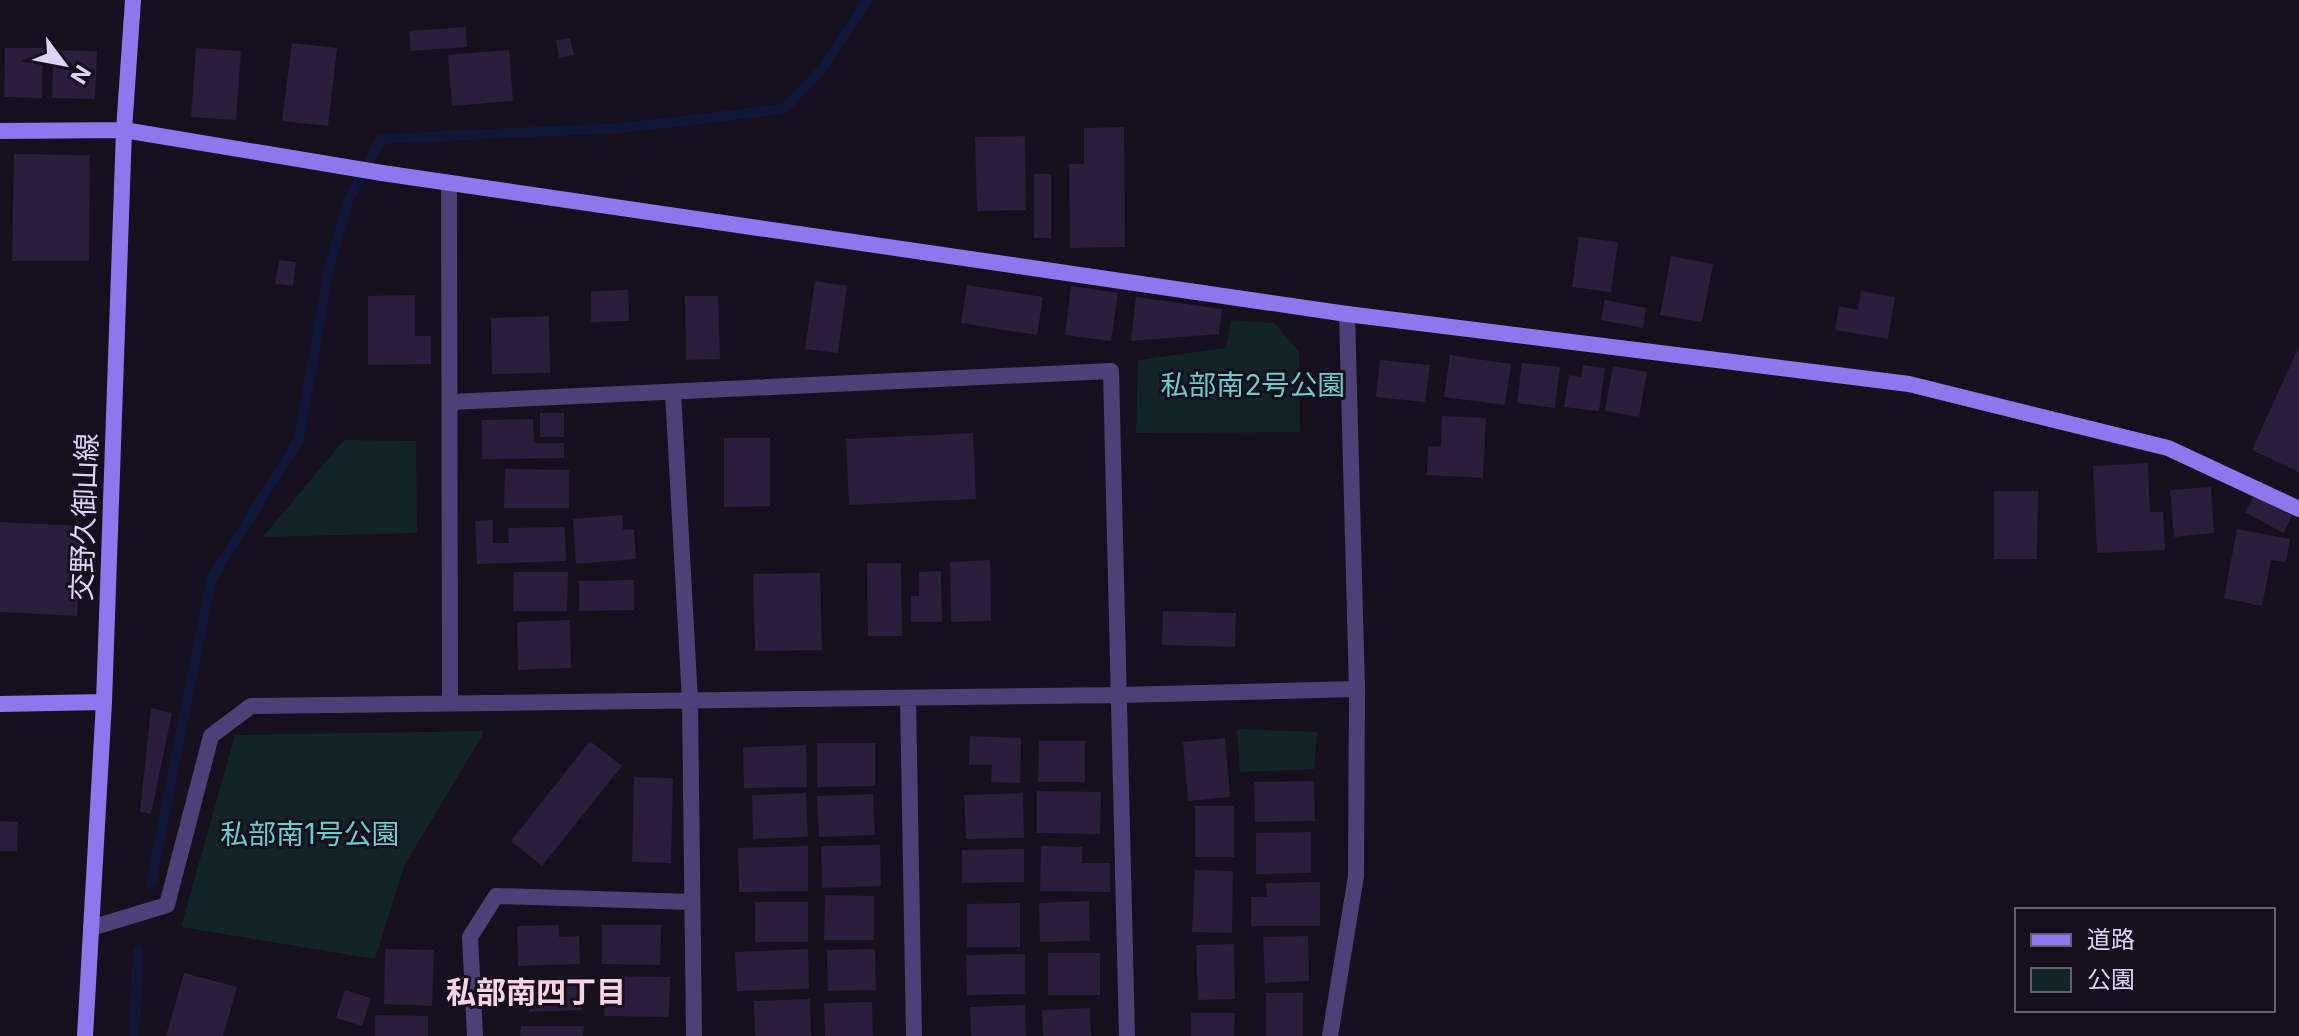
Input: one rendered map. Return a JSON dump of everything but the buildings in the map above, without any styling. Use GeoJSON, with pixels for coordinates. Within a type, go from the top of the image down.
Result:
{"type":"FeatureCollection","features":[{"type":"Feature","properties":{"kind":"street","name":"交野久御山線"},"geometry":{"type":"LineString","coordinates":[[85,1036],[104,702],[124,130],[133,0]]}},
{"type":"Feature","properties":{"kind":"street"},"geometry":{"type":"LineString","coordinates":[[0,131],[124,130],[382,173],[1347,314],[1909,384],[2168,448],[2299,509]]}},
{"type":"Feature","properties":{"kind":"street"},"geometry":{"type":"LineString","coordinates":[[449,183],[450,703]]}},
{"type":"Feature","properties":{"kind":"street"},"geometry":{"type":"LineString","coordinates":[[1330,1036],[1356,876],[1357,689],[1347,314]]}},
{"type":"Feature","properties":{"kind":"street"},"geometry":{"type":"LineString","coordinates":[[450,402],[1111,371],[1127,1036]]}},
{"type":"Feature","properties":{"kind":"street"},"geometry":{"type":"LineString","coordinates":[[673,392],[690,701],[694,1036]]}},
{"type":"Feature","properties":{"kind":"street"},"geometry":{"type":"LineString","coordinates":[[91,928],[167,905],[211,736],[251,706],[1357,689]]}},
{"type":"Feature","properties":{"kind":"street"},"geometry":{"type":"LineString","coordinates":[[908,698],[914,1036]]}},
{"type":"Feature","properties":{"kind":"street"},"geometry":{"type":"LineString","coordinates":[[0,704],[104,702]]}},
{"type":"Feature","properties":{"kind":"street"},"geometry":{"type":"LineString","coordinates":[[475,1036],[470,937],[496,896],[692,902]]}},
{"type":"Feature","properties":{"kind":"green space","name":"私部南2号公園"},"geometry":{"type":"Polygon","coordinates":[[[1231,320],[1274,323],[1299,351],[1300,432],[1136,433],[1138,360],[1226,348],[1231,320]]]}},
{"type":"Feature","properties":{"kind":"green space"},"geometry":{"type":"Polygon","coordinates":[[[344,440],[416,441],[417,533],[263,537],[344,440]]]}},
{"type":"Feature","properties":{"kind":"green space"},"geometry":{"type":"Polygon","coordinates":[[[1237,729],[1317,732],[1314,769],[1240,772],[1237,729]]]}},
{"type":"Feature","properties":{"kind":"green space","name":"私部南1号公園"},"geometry":{"type":"Polygon","coordinates":[[[485,731],[404,866],[375,959],[181,927],[235,735],[485,731]]]}},
{"type":"Feature","properties":{"kind":"waterway"},"geometry":{"type":"LineString","coordinates":[[151,883],[211,580],[299,439],[329,268],[349,198],[381,139],[622,128],[784,109],[822,69],[867,0]]}},
{"type":"Feature","properties":{"kind":"waterway"},"geometry":{"type":"LineString","coordinates":[[134,1036],[138,951]]}},
{"type":"Feature","properties":{"kind":"district","name":"私部南四丁目"},"geometry":{"type":"Point","coordinates":[536,993]}}]}
